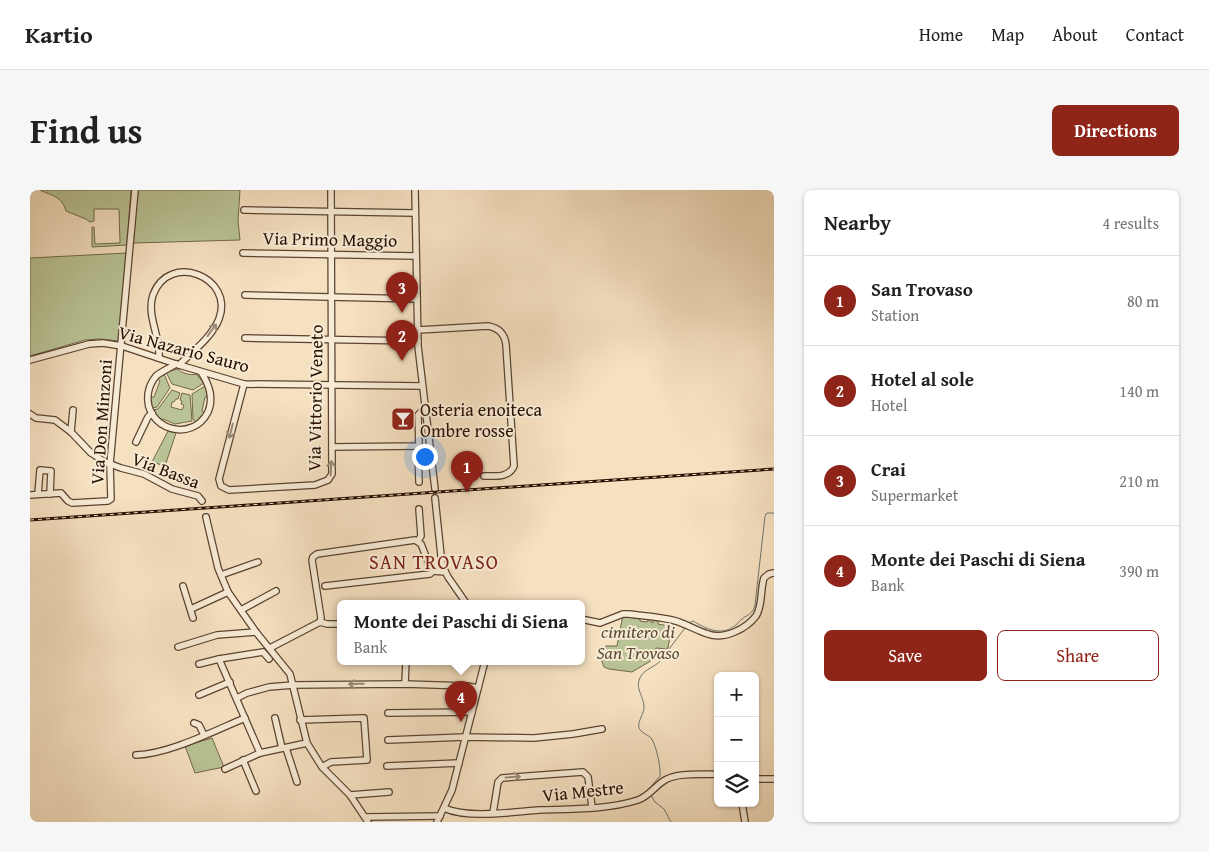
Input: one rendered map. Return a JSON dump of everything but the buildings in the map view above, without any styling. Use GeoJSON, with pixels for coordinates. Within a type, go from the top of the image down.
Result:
{"type":"FeatureCollection","features":[{"type":"Feature","properties":{"kind":"street","name":"Via Don Minzoni"},"geometry":{"type":"LineString","coordinates":[[30,495],[61,493],[72,503],[110,501],[112,497],[110,464],[135,190]]}},
{"type":"Feature","properties":{"kind":"street","name":"Via Vittorio Veneto"},"geometry":{"type":"LineString","coordinates":[[244,384],[219,480],[223,488],[237,490],[322,484],[328,480],[332,474],[331,190]]}},
{"type":"Feature","properties":{"kind":"street"},"geometry":{"type":"LineString","coordinates":[[414,190],[418,342],[435,489]]}},
{"type":"Feature","properties":{"kind":"street"},"geometry":{"type":"LineString","coordinates":[[244,210],[415,213]]}},
{"type":"Feature","properties":{"kind":"street","name":"Via Primo Maggio"},"geometry":{"type":"LineString","coordinates":[[243,253],[416,256]]}},
{"type":"Feature","properties":{"kind":"street"},"geometry":{"type":"LineString","coordinates":[[159,358],[160,350],[151,307],[154,294],[161,282],[167,277],[180,272],[194,272],[207,278],[216,288],[220,299],[220,316],[216,326],[207,337],[178,365],[157,375],[153,380],[148,396],[152,414],[160,423],[173,430],[191,428],[207,414],[211,400],[207,383],[200,372]]}},
{"type":"Feature","properties":{"kind":"street"},"geometry":{"type":"LineString","coordinates":[[245,295],[417,299]]}},
{"type":"Feature","properties":{"kind":"street"},"geometry":{"type":"LineString","coordinates":[[418,330],[488,326],[499,330],[503,335],[506,345],[514,466],[506,475],[484,476]]}},
{"type":"Feature","properties":{"kind":"street"},"geometry":{"type":"LineString","coordinates":[[245,338],[418,342]]}},
{"type":"Feature","properties":{"kind":"street","name":"Via Nazario Sauro"},"geometry":{"type":"LineString","coordinates":[[30,360],[89,344],[103,343],[122,346],[200,372],[244,384],[422,386]]}},
{"type":"Feature","properties":{"kind":"street"},"geometry":{"type":"LineString","coordinates":[[419,482],[418,415],[425,408]]}},
{"type":"Feature","properties":{"kind":"street"},"geometry":{"type":"LineString","coordinates":[[71,432],[73,410]]}},
{"type":"Feature","properties":{"kind":"street","name":"Via Bassa"},"geometry":{"type":"LineString","coordinates":[[30,414],[36,418],[55,420],[71,432],[91,453],[110,464],[144,474],[172,489],[198,496],[202,500]]}},
{"type":"Feature","properties":{"kind":"street"},"geometry":{"type":"LineString","coordinates":[[136,442],[148,417],[152,414]]}},
{"type":"Feature","properties":{"kind":"street"},"geometry":{"type":"LineString","coordinates":[[332,446],[419,446]]}},
{"type":"Feature","properties":{"kind":"street"},"geometry":{"type":"LineString","coordinates":[[38,494],[40,470],[51,471],[50,494]]}},
{"type":"Feature","properties":{"kind":"street"},"geometry":{"type":"LineString","coordinates":[[435,498],[440,552],[445,572],[464,600]]}},
{"type":"Feature","properties":{"kind":"street"},"geometry":{"type":"LineString","coordinates":[[418,541],[421,536],[419,509]]}},
{"type":"Feature","properties":{"kind":"street"},"geometry":{"type":"LineString","coordinates":[[206,517],[221,575],[228,592],[256,632],[290,674],[306,743],[322,767],[350,795],[367,820],[439,819],[452,790],[484,665]]}},
{"type":"Feature","properties":{"kind":"street"},"geometry":{"type":"LineString","coordinates":[[418,541],[433,571]]}},
{"type":"Feature","properties":{"kind":"street"},"geometry":{"type":"LineString","coordinates":[[320,622],[313,557],[317,554],[394,542],[418,541]]}},
{"type":"Feature","properties":{"kind":"street"},"geometry":{"type":"LineString","coordinates":[[221,575],[250,563],[258,562]]}},
{"type":"Feature","properties":{"kind":"street"},"geometry":{"type":"LineString","coordinates":[[325,586],[430,574],[433,571],[445,572]]}},
{"type":"Feature","properties":{"kind":"street"},"geometry":{"type":"LineString","coordinates":[[585,620],[600,623],[626,614],[670,620],[716,636],[728,634],[740,629],[756,615],[759,609],[764,578],[774,573]]}},
{"type":"Feature","properties":{"kind":"street"},"geometry":{"type":"LineString","coordinates":[[183,586],[193,618]]}},
{"type":"Feature","properties":{"kind":"street"},"geometry":{"type":"LineString","coordinates":[[241,610],[276,591]]}},
{"type":"Feature","properties":{"kind":"street"},"geometry":{"type":"LineString","coordinates":[[190,609],[228,592]]}},
{"type":"Feature","properties":{"kind":"street"},"geometry":{"type":"LineString","coordinates":[[270,648],[320,622],[337,624]]}},
{"type":"Feature","properties":{"kind":"street"},"geometry":{"type":"LineString","coordinates":[[178,647],[217,636],[256,632]]}},
{"type":"Feature","properties":{"kind":"street"},"geometry":{"type":"LineString","coordinates":[[199,664],[263,652],[269,659]]}},
{"type":"Feature","properties":{"kind":"street"},"geometry":{"type":"LineString","coordinates":[[219,659],[260,753]]}},
{"type":"Feature","properties":{"kind":"street"},"geometry":{"type":"LineString","coordinates":[[405,684],[406,665]]}},
{"type":"Feature","properties":{"kind":"street"},"geometry":{"type":"LineString","coordinates":[[199,694],[230,682]]}},
{"type":"Feature","properties":{"kind":"street"},"geometry":{"type":"LineString","coordinates":[[237,698],[269,687],[294,685],[405,684],[478,688]]}},
{"type":"Feature","properties":{"kind":"street"},"geometry":{"type":"LineString","coordinates":[[388,713],[472,712]]}},
{"type":"Feature","properties":{"kind":"street"},"geometry":{"type":"LineString","coordinates":[[136,755],[146,755],[174,747],[245,718]]}},
{"type":"Feature","properties":{"kind":"street"},"geometry":{"type":"LineString","coordinates":[[275,718],[297,782]]}},
{"type":"Feature","properties":{"kind":"street"},"geometry":{"type":"LineString","coordinates":[[300,720],[364,718],[366,760],[330,762],[322,767]]}},
{"type":"Feature","properties":{"kind":"street"},"geometry":{"type":"LineString","coordinates":[[194,723],[199,725],[204,735]]}},
{"type":"Feature","properties":{"kind":"street"},"geometry":{"type":"LineString","coordinates":[[388,740],[465,737],[534,738],[602,729]]}},
{"type":"Feature","properties":{"kind":"street"},"geometry":{"type":"LineString","coordinates":[[225,768],[260,753],[306,743]]}},
{"type":"Feature","properties":{"kind":"street"},"geometry":{"type":"LineString","coordinates":[[243,760],[256,791]]}},
{"type":"Feature","properties":{"kind":"street"},"geometry":{"type":"LineString","coordinates":[[387,766],[458,764]]}},
{"type":"Feature","properties":{"kind":"street"},"geometry":{"type":"LineString","coordinates":[[494,813],[498,782],[502,778],[583,772],[588,777],[592,808]]}},
{"type":"Feature","properties":{"kind":"street","name":"Via Mestre"},"geometry":{"type":"LineString","coordinates":[[444,808],[458,813],[592,808],[639,800],[648,795],[664,780],[673,776],[714,774]]}},
{"type":"Feature","properties":{"kind":"street"},"geometry":{"type":"LineString","coordinates":[[759,779],[774,779]]}},
{"type":"Feature","properties":{"kind":"street"},"geometry":{"type":"LineString","coordinates":[[350,795],[389,792]]}},
{"type":"Feature","properties":{"kind":"street"},"geometry":{"type":"LineString","coordinates":[[743,807],[745,822]]}},
{"type":"Feature","properties":{"kind":"green space"},"geometry":{"type":"Polygon","coordinates":[[[40,190],[131,190],[127,245],[92,247],[92,227],[94,227],[95,244],[120,243],[119,209],[94,209],[94,221],[90,222],[66,211],[59,199],[40,190]]]}},
{"type":"Feature","properties":{"kind":"green space"},"geometry":{"type":"Polygon","coordinates":[[[138,190],[240,190],[238,221],[240,240],[133,243],[138,190]]]}},
{"type":"Feature","properties":{"kind":"green space"},"geometry":{"type":"Polygon","coordinates":[[[127,253],[119,341],[85,340],[30,356],[30,258],[127,253]]]}},
{"type":"Feature","properties":{"kind":"green space"},"geometry":{"type":"Polygon","coordinates":[[[178,369],[186,374],[196,374],[204,383],[193,390],[172,384],[166,372],[178,369]]]}},
{"type":"Feature","properties":{"kind":"green space"},"geometry":{"type":"Polygon","coordinates":[[[164,374],[170,388],[157,407],[152,408],[150,397],[154,397],[160,381],[158,379],[164,374]]]}},
{"type":"Feature","properties":{"kind":"green space"},"geometry":{"type":"Polygon","coordinates":[[[205,386],[209,397],[205,397],[202,411],[205,413],[196,423],[193,419],[192,394],[205,386]]]}},
{"type":"Feature","properties":{"kind":"green space"},"geometry":{"type":"Polygon","coordinates":[[[172,390],[180,393],[178,399],[172,402],[171,407],[182,410],[184,405],[181,404],[182,401],[180,400],[182,393],[190,395],[192,421],[175,424],[163,419],[161,421],[152,410],[158,409],[172,390]]]}},
{"type":"Feature","properties":{"kind":"green space"},"geometry":{"type":"Polygon","coordinates":[[[168,431],[176,433],[165,466],[152,462],[168,431]]]}},
{"type":"Feature","properties":{"kind":"green space","name":"cimitero di San Trovaso"},"geometry":{"type":"Polygon","coordinates":[[[623,615],[640,619],[640,621],[647,622],[648,620],[653,623],[653,620],[658,621],[658,624],[674,627],[674,630],[671,630],[668,648],[656,648],[654,659],[632,672],[604,667],[601,659],[601,653],[606,646],[617,646],[623,615]]]}},
{"type":"Feature","properties":{"kind":"green space"},"geometry":{"type":"Polygon","coordinates":[[[212,738],[224,767],[195,773],[185,746],[212,738]]]}},
{"type":"Feature","properties":{"kind":"waterway"},"geometry":{"type":"LineString","coordinates":[[689,623],[693,621],[708,628],[723,631],[728,630],[752,612],[755,605],[765,516],[767,513],[774,513]]}},
{"type":"Feature","properties":{"kind":"waterway"},"geometry":{"type":"LineString","coordinates":[[649,791],[660,776],[660,768],[653,741],[639,728],[644,706],[638,684],[641,676],[660,661],[685,628]]}},
{"type":"Feature","properties":{"kind":"waterway"},"geometry":{"type":"LineString","coordinates":[[651,795],[655,802],[664,809],[671,822]]}},
{"type":"Feature","properties":{"kind":"railway"},"geometry":{"type":"LineString","coordinates":[[30,520],[774,469]]}},
{"type":"Feature","properties":{"kind":"place","name":"Crai"},"geometry":{"type":"Point","coordinates":[402,313]}},
{"type":"Feature","properties":{"kind":"place","name":"Hotel al sole"},"geometry":{"type":"Point","coordinates":[402,361]}},
{"type":"Feature","properties":{"kind":"place","name":"Osteria enoiteca Ombre rosse"},"geometry":{"type":"Point","coordinates":[403,419]}},
{"type":"Feature","properties":{"kind":"place","name":"San Trovaso"},"geometry":{"type":"Point","coordinates":[467,492]}},
{"type":"Feature","properties":{"kind":"place","name":"Monte dei Paschi di Siena"},"geometry":{"type":"Point","coordinates":[461,722]}},
{"type":"Feature","properties":{"kind":"district","name":"SAN TROVASO"},"geometry":{"type":"Point","coordinates":[434,561]}}]}
